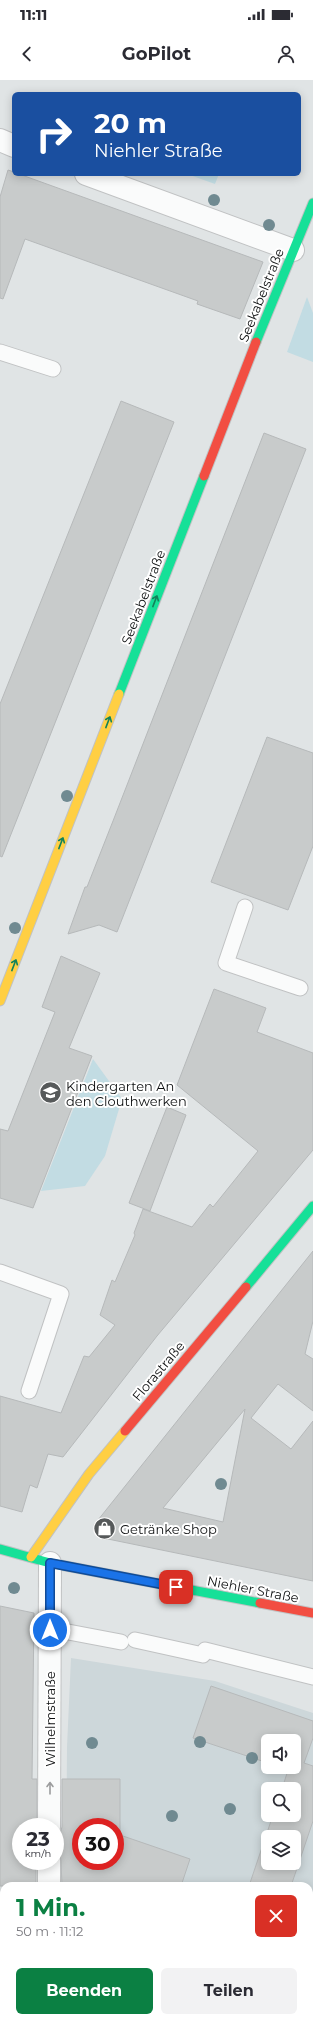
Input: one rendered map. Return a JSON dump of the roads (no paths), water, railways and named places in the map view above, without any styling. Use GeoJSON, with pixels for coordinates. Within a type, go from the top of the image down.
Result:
{"type":"FeatureCollection","features":[{"type":"Feature","properties":{"kind":"street"},"geometry":{"type":"LineString","coordinates":[[0,140],[12,145]]}},
{"type":"Feature","properties":{"kind":"street"},"geometry":{"type":"LineString","coordinates":[[91,176],[293,250]]}},
{"type":"Feature","properties":{"kind":"street","name":"Seekabelstraße"},"geometry":{"type":"LineString","coordinates":[[0,1001],[293,250],[313,203]]}},
{"type":"Feature","properties":{"kind":"street","name":"Florastraße"},"geometry":{"type":"LineString","coordinates":[[41,1560],[51,1526],[89,1474],[313,1206]]}},
{"type":"Feature","properties":{"kind":"street","name":"Niehler Straße"},"geometry":{"type":"LineString","coordinates":[[0,1549],[41,1560],[313,1613]]}},
{"type":"Feature","properties":{"kind":"street","name":"Wilhelmstraße"},"geometry":{"type":"LineString","coordinates":[[41,1560],[50,1630],[49,1818]]}},
{"type":"Feature","properties":{"kind":"street"},"geometry":{"type":"LineString","coordinates":[[49,1870],[49,1882]]}},
{"type":"Feature","properties":{"kind":"lane"},"geometry":{"type":"LineString","coordinates":[[0,352],[53,369]]}},
{"type":"Feature","properties":{"kind":"lane"},"geometry":{"type":"LineString","coordinates":[[244,907],[226,963],[300,988]]}},
{"type":"Feature","properties":{"kind":"lane"},"geometry":{"type":"LineString","coordinates":[[0,1272],[61,1294],[29,1391]]}},
{"type":"Feature","properties":{"kind":"lane"},"geometry":{"type":"LineString","coordinates":[[50,1630],[204,1652],[313,1677]]}},
{"type":"Feature","properties":{"kind":"place","name":"Kindergarten An den Clouthwerken"},"geometry":{"type":"Point","coordinates":[50,1093]}},
{"type":"Feature","properties":{"kind":"place","name":"Getränke Shop"},"geometry":{"type":"Point","coordinates":[105,1529]}}]}
